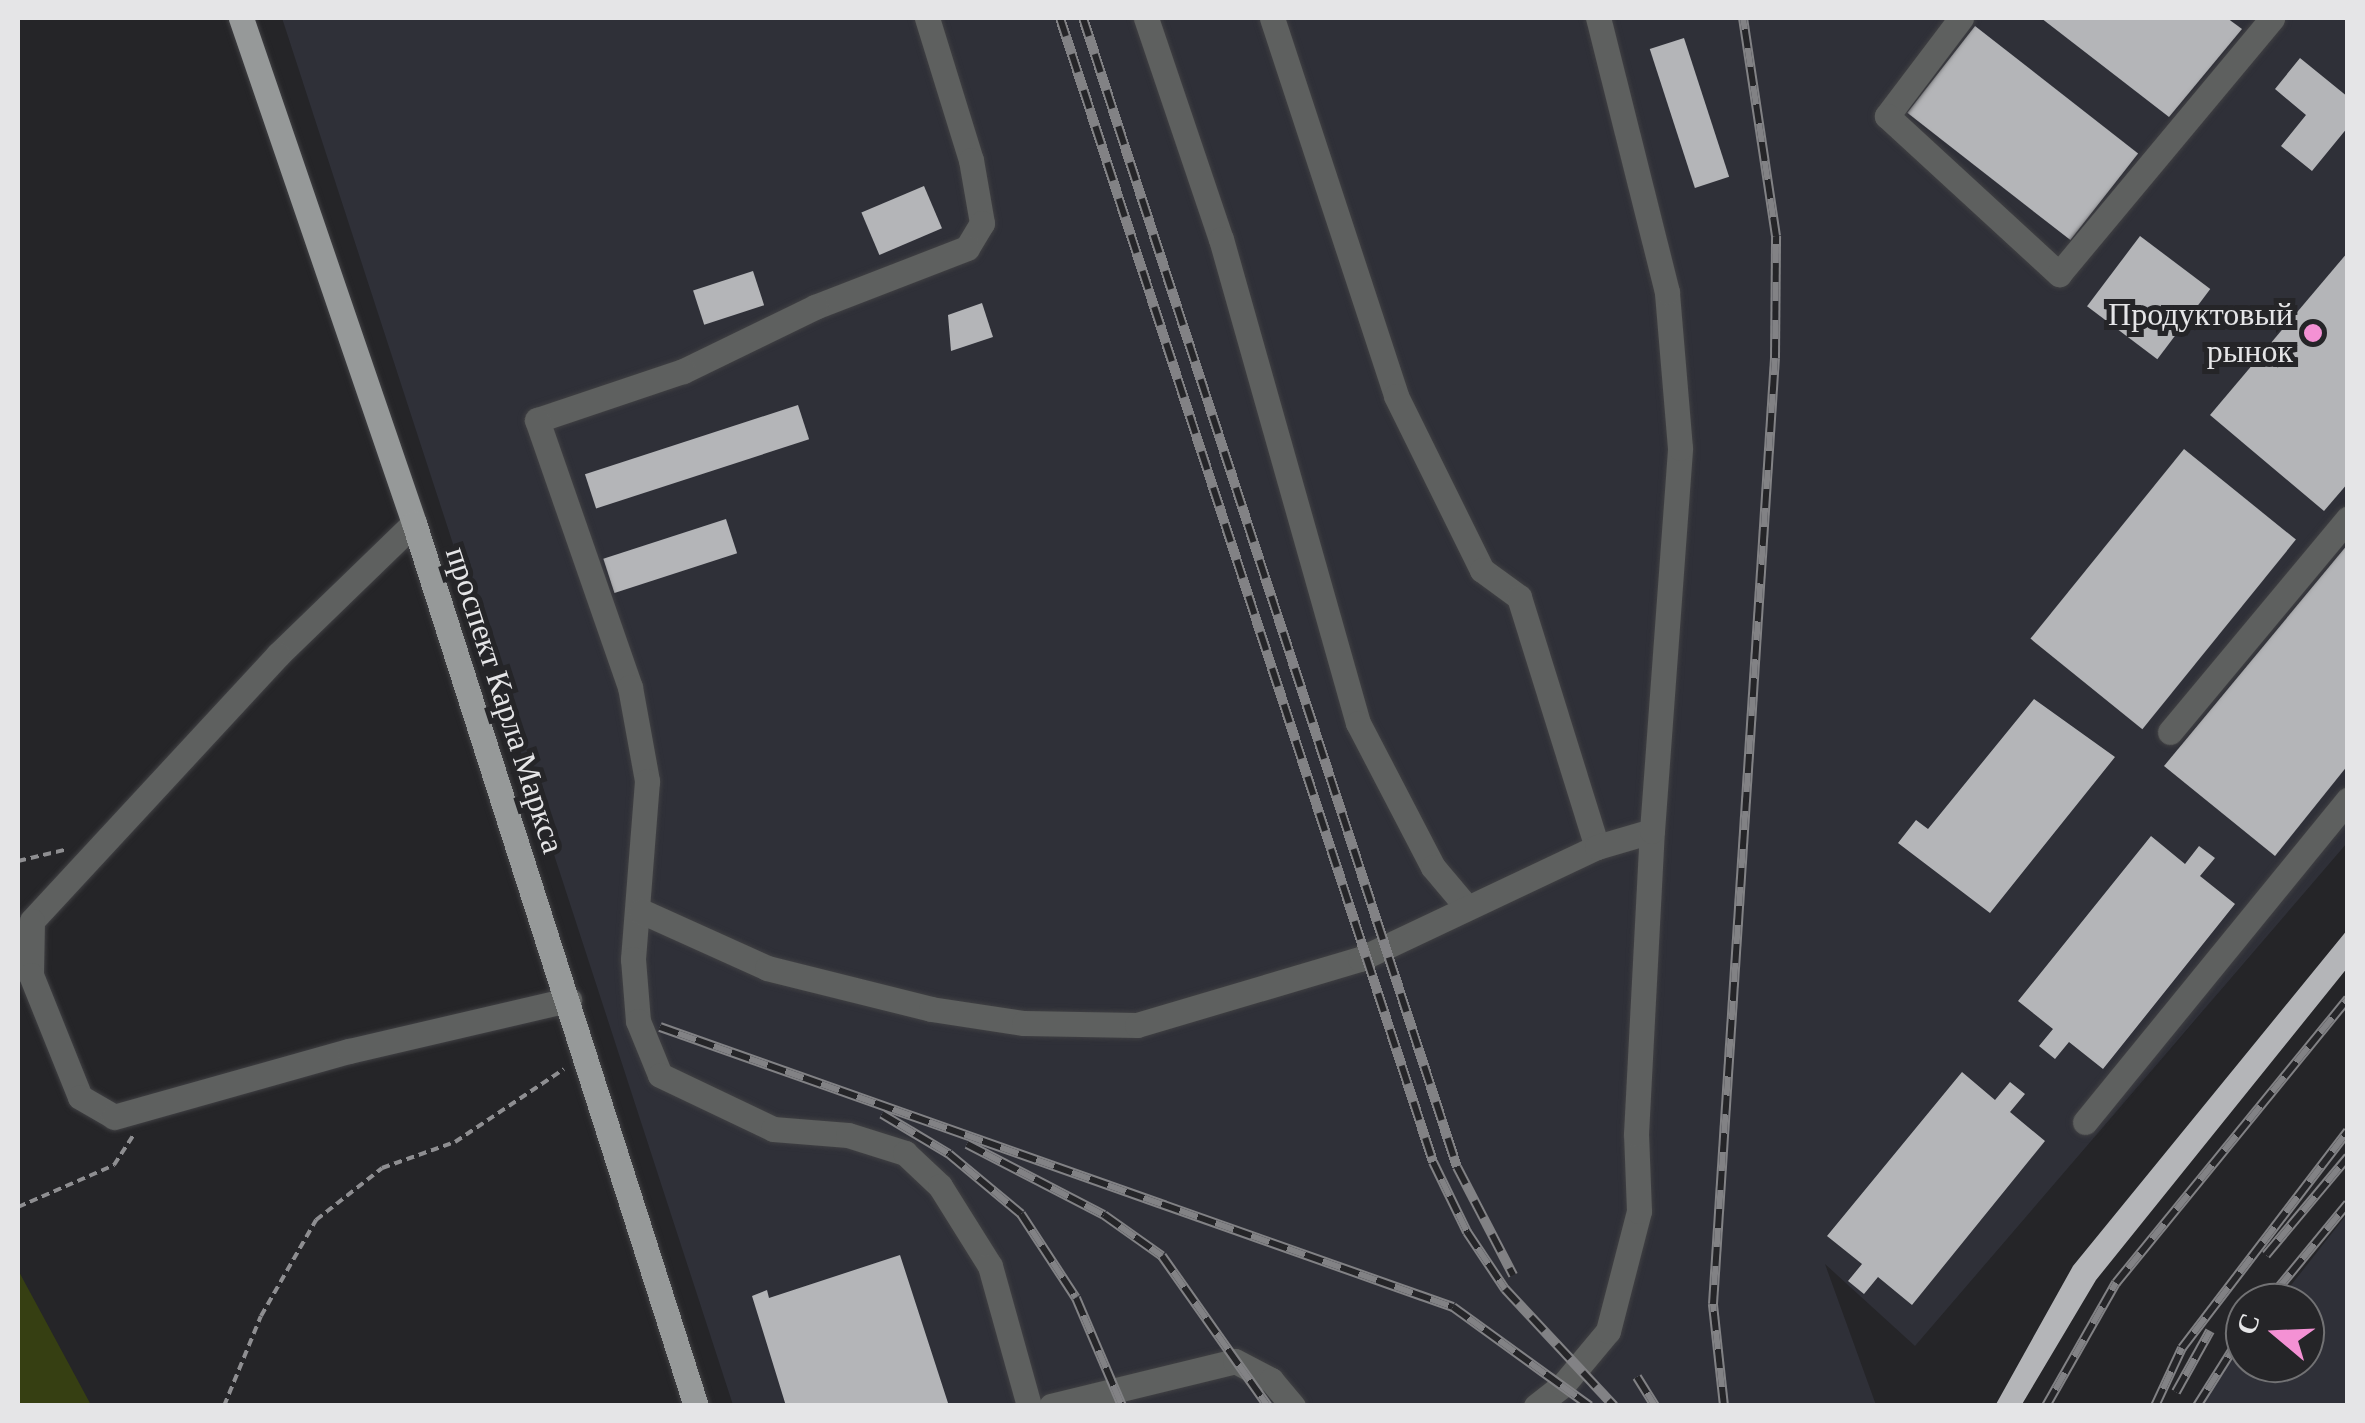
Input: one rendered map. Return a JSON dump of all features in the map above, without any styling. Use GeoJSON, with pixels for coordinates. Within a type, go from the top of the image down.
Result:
{"type":"FeatureCollection","features":[{"type":"Feature","properties":{"kind":"main road","name":"проспект Карла Маркса"},"geometry":{"type":"LineString","coordinates":[[241,18],[414,523],[570,1000],[696,1406]]}},
{"type":"Feature","properties":{"kind":"lane"},"geometry":{"type":"LineString","coordinates":[[927,18],[971,160],[982,223],[967,248],[815,307],[683,371],[537,420],[630,688],[647,781],[641,911],[633,959],[638,1022],[660,1075],[773,1129],[848,1135],[905,1154],[940,1186],[990,1266],[1029,1406]]}},
{"type":"Feature","properties":{"kind":"lane"},"geometry":{"type":"LineString","coordinates":[[1146,18],[1221,239],[1358,723],[1433,867],[1465,905]]}},
{"type":"Feature","properties":{"kind":"lane"},"geometry":{"type":"LineString","coordinates":[[1272,18],[1396,396],[1482,570],[1520,597],[1597,847]]}},
{"type":"Feature","properties":{"kind":"lane"},"geometry":{"type":"LineString","coordinates":[[1536,1406],[1563,1386],[1608,1331],[1639,1211],[1636,1134],[1652,831],[1680,448],[1667,292],[1598,18]]}},
{"type":"Feature","properties":{"kind":"lane"},"geometry":{"type":"LineString","coordinates":[[1961,18],[1887,116],[2059,274],[2272,18]]}},
{"type":"Feature","properties":{"kind":"lane"},"geometry":{"type":"LineString","coordinates":[[2170,732],[2348,518]]}},
{"type":"Feature","properties":{"kind":"lane"},"geometry":{"type":"LineString","coordinates":[[414,523],[278,655],[32,921],[32,976],[80,1097],[114,1118],[349,1051],[570,1000]]}},
{"type":"Feature","properties":{"kind":"lane"},"geometry":{"type":"LineString","coordinates":[[2085,1122],[2348,800]]}},
{"type":"Feature","properties":{"kind":"lane"},"geometry":{"type":"LineString","coordinates":[[641,911],[766,968],[931,1009],[1024,1023],[1137,1025],[1360,959],[1465,905],[1597,847],[1652,831]]}},
{"type":"Feature","properties":{"kind":"lane"},"geometry":{"type":"LineString","coordinates":[[1050,1406],[1234,1362],[1271,1380],[1293,1406]]}},
{"type":"Feature","properties":{"kind":"path"},"geometry":{"type":"LineString","coordinates":[[18,861],[74,847]]}},
{"type":"Feature","properties":{"kind":"path"},"geometry":{"type":"LineString","coordinates":[[224,1406],[262,1316],[316,1220],[382,1168],[456,1142],[584,1052]]}},
{"type":"Feature","properties":{"kind":"path"},"geometry":{"type":"LineString","coordinates":[[18,1207],[114,1165],[150,1108]]}},
{"type":"Feature","properties":{"kind":"shaded area"},"geometry":{"type":"Polygon","coordinates":[[[282,18],[2347,18],[2347,843],[1915,1346],[1825,1264],[1876,1405],[733,1405],[282,18]]]}},
{"type":"Feature","properties":{"kind":"shaded area"},"geometry":{"type":"Polygon","coordinates":[[[2347,1214],[2347,1405],[2196,1405],[2225,1369],[2225,1383],[2325,1383],[2325,1283],[2293,1283],[2347,1214]]]}},
{"type":"Feature","properties":{"kind":"green space"},"geometry":{"type":"Polygon","coordinates":[[[18,1270],[91,1405],[18,1405],[18,1270]]]}},
{"type":"Feature","properties":{"kind":"building"},"geometry":{"type":"Polygon","coordinates":[[[2041,18],[2227,18],[2242,29],[2169,117],[2041,18]]]}},
{"type":"Feature","properties":{"kind":"building"},"geometry":{"type":"Polygon","coordinates":[[[1975,26],[2138,153],[2070,240],[1907,113],[1975,26]]]}},
{"type":"Feature","properties":{"kind":"building"},"geometry":{"type":"Polygon","coordinates":[[[1684,38],[1729,177],[1695,188],[1650,49],[1684,38]]]}},
{"type":"Feature","properties":{"kind":"building"},"geometry":{"type":"Polygon","coordinates":[[[2300,58],[2348,97],[2348,127],[2312,171],[2281,146],[2306,115],[2275,89],[2300,58]]]}},
{"type":"Feature","properties":{"kind":"building"},"geometry":{"type":"Polygon","coordinates":[[[924,186],[942,228],[879,255],[861,213],[924,186]]]}},
{"type":"Feature","properties":{"kind":"building"},"geometry":{"type":"Polygon","coordinates":[[[2140,236],[2210,289],[2157,359],[2087,306],[2140,236]]]}},
{"type":"Feature","properties":{"kind":"building","name":"Продуктовый рынок"},"geometry":{"type":"Polygon","coordinates":[[[2348,252],[2348,483],[2324,511],[2210,415],[2348,252]]]}},
{"type":"Feature","properties":{"kind":"building"},"geometry":{"type":"Polygon","coordinates":[[[753,271],[764,305],[704,325],[693,290],[753,271]]]}},
{"type":"Feature","properties":{"kind":"building"},"geometry":{"type":"Polygon","coordinates":[[[982,303],[993,337],[951,351],[948,315],[982,303]]]}},
{"type":"Feature","properties":{"kind":"building"},"geometry":{"type":"Polygon","coordinates":[[[798,405],[809,439],[596,508],[585,474],[798,405]]]}},
{"type":"Feature","properties":{"kind":"building"},"geometry":{"type":"Polygon","coordinates":[[[2184,449],[2296,540],[2142,729],[2030,639],[2184,449]]]}},
{"type":"Feature","properties":{"kind":"building"},"geometry":{"type":"Polygon","coordinates":[[[726,519],[737,553],[614,593],[603,559],[726,519]]]}},
{"type":"Feature","properties":{"kind":"building"},"geometry":{"type":"Polygon","coordinates":[[[2348,544],[2348,765],[2275,856],[2164,766],[2348,544]]]}},
{"type":"Feature","properties":{"kind":"building"},"geometry":{"type":"Polygon","coordinates":[[[2034,699],[2115,757],[1990,913],[1898,843],[1916,820],[1928,829],[2034,699]]]}},
{"type":"Feature","properties":{"kind":"building"},"geometry":{"type":"Polygon","coordinates":[[[2151,836],[2185,864],[2199,846],[2215,858],[2200,876],[2235,904],[2103,1069],[2069,1042],[2055,1059],[2039,1046],[2053,1029],[2018,1001],[2151,836]]]}},
{"type":"Feature","properties":{"kind":"building"},"geometry":{"type":"Polygon","coordinates":[[[2348,929],[2348,967],[2096,1280],[2021,1406],[1995,1406],[2073,1266],[2348,929]]]}},
{"type":"Feature","properties":{"kind":"building"},"geometry":{"type":"Polygon","coordinates":[[[1962,1072],[1995,1100],[2010,1082],[2025,1094],[2010,1112],[2045,1141],[1912,1305],[1878,1277],[1864,1294],[1848,1281],[1862,1264],[1827,1236],[1962,1072]]]}},
{"type":"Feature","properties":{"kind":"building"},"geometry":{"type":"Polygon","coordinates":[[[900,1255],[949,1406],[786,1406],[752,1296],[767,1290],[769,1298],[900,1255]]]}},
{"type":"Feature","properties":{"kind":"railway"},"geometry":{"type":"LineString","coordinates":[[1060,18],[1433,1162],[1467,1232],[1505,1289],[1614,1406]]}},
{"type":"Feature","properties":{"kind":"railway"},"geometry":{"type":"LineString","coordinates":[[1083,18],[1457,1167],[1513,1275]]}},
{"type":"Feature","properties":{"kind":"railway"},"geometry":{"type":"LineString","coordinates":[[1724,1406],[1713,1304],[1775,358],[1776,236],[1743,18]]}},
{"type":"Feature","properties":{"kind":"railway"},"geometry":{"type":"LineString","coordinates":[[2046,1406],[2116,1283],[2348,999]]}},
{"type":"Feature","properties":{"kind":"railway"},"geometry":{"type":"LineString","coordinates":[[660,1027],[1453,1307],[1590,1406]]}},
{"type":"Feature","properties":{"kind":"railway"},"geometry":{"type":"LineString","coordinates":[[882,1114],[949,1154],[1021,1214],[1076,1298],[1122,1406]]}},
{"type":"Feature","properties":{"kind":"railway"},"geometry":{"type":"LineString","coordinates":[[2155,1406],[2182,1348],[2348,1131]]}},
{"type":"Feature","properties":{"kind":"railway"},"geometry":{"type":"LineString","coordinates":[[967,1144],[1104,1215],[1162,1256],[1268,1406]]}},
{"type":"Feature","properties":{"kind":"railway"},"geometry":{"type":"LineString","coordinates":[[2266,1255],[2348,1157]]}},
{"type":"Feature","properties":{"kind":"railway"},"geometry":{"type":"LineString","coordinates":[[2282,1283],[2348,1203]]}},
{"type":"Feature","properties":{"kind":"railway"},"geometry":{"type":"LineString","coordinates":[[2176,1392],[2210,1331]]}},
{"type":"Feature","properties":{"kind":"railway"},"geometry":{"type":"LineString","coordinates":[[2197,1406],[2225,1362]]}},
{"type":"Feature","properties":{"kind":"railway"},"geometry":{"type":"LineString","coordinates":[[1637,1377],[1655,1406]]}},
{"type":"Feature","properties":{"kind":"place","name":"Продуктовый рынок"},"geometry":{"type":"Point","coordinates":[2313,333]}}]}
